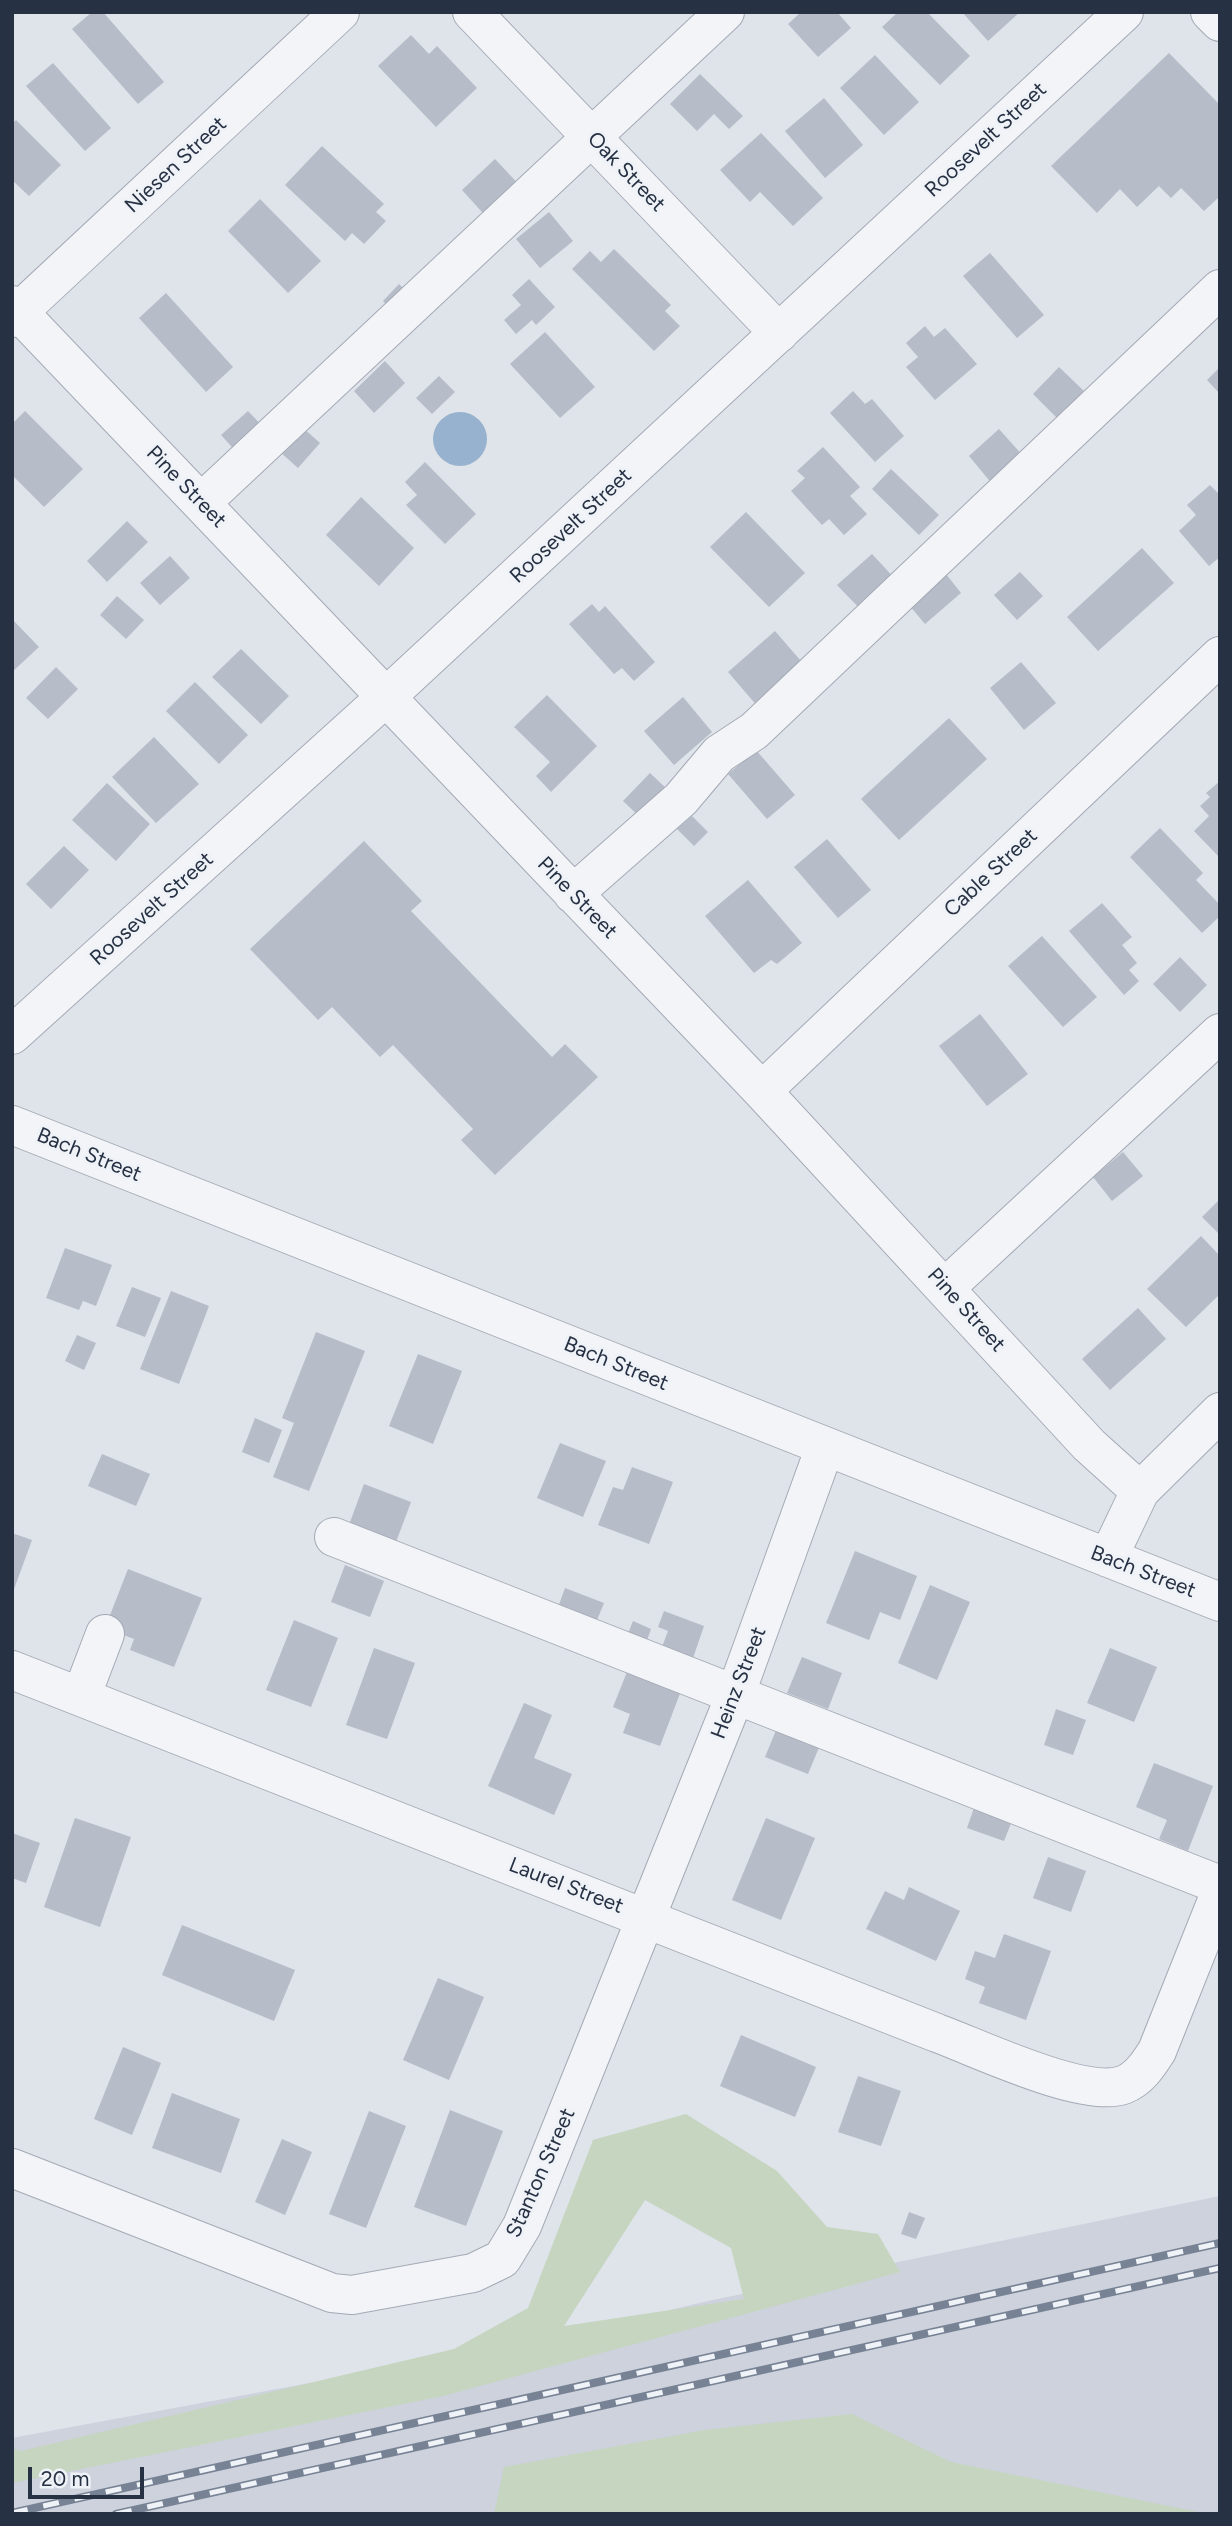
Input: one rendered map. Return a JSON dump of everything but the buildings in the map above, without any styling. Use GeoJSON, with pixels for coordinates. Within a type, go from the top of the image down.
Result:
{"type":"FeatureCollection","features":[{"type":"Feature","properties":{"kind":"street","name":"Niesen Street"},"geometry":{"type":"LineString","coordinates":[[14,311],[340,12]]}},
{"type":"Feature","properties":{"kind":"street","name":"Oak Street"},"geometry":{"type":"LineString","coordinates":[[472,12],[779,333]]}},
{"type":"Feature","properties":{"kind":"street"},"geometry":{"type":"LineString","coordinates":[[201,503],[725,12]]}},
{"type":"Feature","properties":{"kind":"street","name":"Roosevelt Street"},"geometry":{"type":"LineString","coordinates":[[12,1035],[386,697],[1124,12]]}},
{"type":"Feature","properties":{"kind":"street"},"geometry":{"type":"LineString","coordinates":[[1210,12],[1220,22]]}},
{"type":"Feature","properties":{"kind":"street"},"geometry":{"type":"LineString","coordinates":[[573,894],[681,799],[719,754],[754,731],[1220,289]]}},
{"type":"Feature","properties":{"kind":"street","name":"Pine Street"},"geometry":{"type":"LineString","coordinates":[[14,311],[762,1091],[946,1287],[1089,1445],[1140,1492]]}},
{"type":"Feature","properties":{"kind":"street","name":"Cable Street"},"geometry":{"type":"LineString","coordinates":[[762,1091],[1220,656]]}},
{"type":"Feature","properties":{"kind":"street"},"geometry":{"type":"LineString","coordinates":[[946,1287],[1220,1033]]}},
{"type":"Feature","properties":{"kind":"street","name":"Bach Street"},"geometry":{"type":"LineString","coordinates":[[12,1125],[1220,1602]]}},
{"type":"Feature","properties":{"kind":"street"},"geometry":{"type":"LineString","coordinates":[[1108,1558],[1140,1492],[1220,1412]]}},
{"type":"Feature","properties":{"kind":"street","name":"Heinz Street"},"geometry":{"type":"LineString","coordinates":[[647,1918],[736,1693],[825,1447]]}},
{"type":"Feature","properties":{"kind":"street"},"geometry":{"type":"LineString","coordinates":[[334,1537],[1220,1885]]}},
{"type":"Feature","properties":{"kind":"street"},"geometry":{"type":"LineString","coordinates":[[81,1697],[105,1634]]}},
{"type":"Feature","properties":{"kind":"street","name":"Laurel Street"},"geometry":{"type":"LineString","coordinates":[[12,1670],[1065,2081],[1094,2088],[1122,2085],[1144,2071],[1157,2051],[1220,1893]]}},
{"type":"Feature","properties":{"kind":"street","name":"Stanton Street"},"geometry":{"type":"LineString","coordinates":[[12,2168],[332,2293],[352,2295],[473,2273],[502,2259],[522,2227],[647,1918]]}},
{"type":"Feature","properties":{"kind":"shaded area"},"geometry":{"type":"Polygon","coordinates":[[[1220,2196],[1220,2514],[12,2514],[12,2438],[548,2339],[708,2301],[1220,2196]]]}},
{"type":"Feature","properties":{"kind":"green space"},"geometry":{"type":"Polygon","coordinates":[[[686,2114],[777,2171],[827,2227],[878,2234],[900,2272],[443,2396],[12,2483],[12,2448],[21,2451],[454,2349],[528,2308],[593,2140],[686,2114]],[[645,2200],[564,2326],[744,2299],[731,2248],[645,2200]]]}},
{"type":"Feature","properties":{"kind":"green space"},"geometry":{"type":"Polygon","coordinates":[[[852,2414],[951,2462],[1208,2514],[494,2514],[504,2467],[705,2430],[852,2414]]]}},
{"type":"Feature","properties":{"kind":"water"},"geometry":{"type":"Polygon","coordinates":[[[460,412],[479,420],[487,439],[479,458],[460,466],[441,458],[433,439],[441,420],[460,412]]]}},
{"type":"Feature","properties":{"kind":"railway"},"geometry":{"type":"LineString","coordinates":[[12,2513],[1220,2243]]}},
{"type":"Feature","properties":{"kind":"railway"},"geometry":{"type":"LineString","coordinates":[[116,2514],[1220,2268]]}}]}
